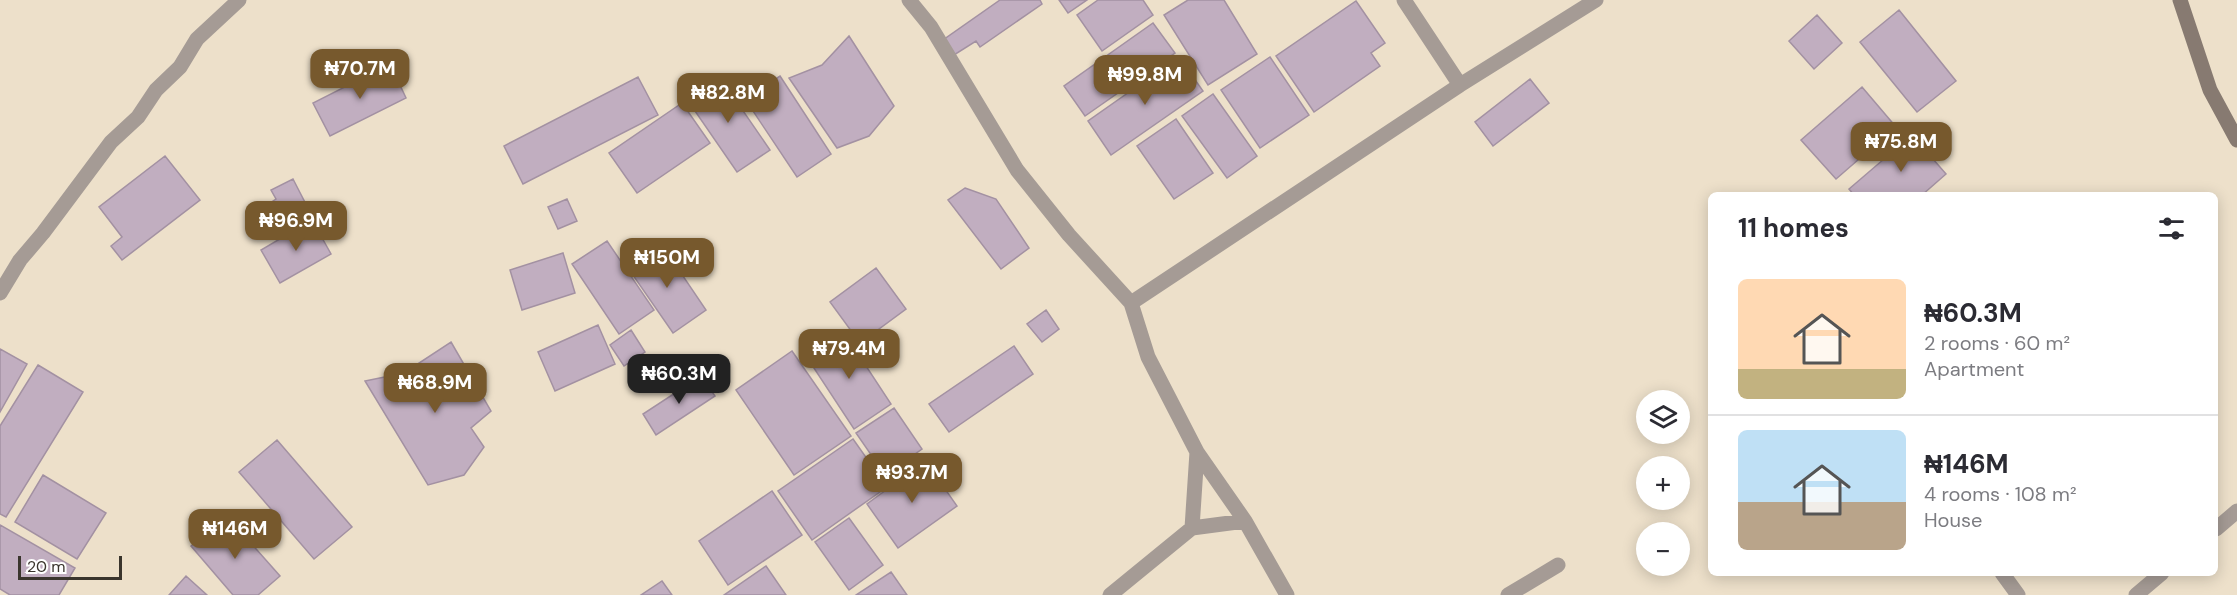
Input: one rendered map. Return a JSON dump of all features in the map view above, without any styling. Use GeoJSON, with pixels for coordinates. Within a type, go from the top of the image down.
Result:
{"type":"FeatureCollection","features":[{"type":"Feature","properties":{"kind":"street"},"geometry":{"type":"LineString","coordinates":[[909,0],[931,27],[1017,170],[1069,235],[1131,303],[1148,357],[1197,452],[1245,520],[1287,595]]}},
{"type":"Feature","properties":{"kind":"street"},"geometry":{"type":"LineString","coordinates":[[1404,0],[1460,85]]}},
{"type":"Feature","properties":{"kind":"street"},"geometry":{"type":"LineString","coordinates":[[1131,303],[1460,85],[1596,0]]}},
{"type":"Feature","properties":{"kind":"street"},"geometry":{"type":"LineString","coordinates":[[2180,0],[2210,90],[2237,140]]}},
{"type":"Feature","properties":{"kind":"street"},"geometry":{"type":"LineString","coordinates":[[0,293],[20,260],[111,142],[138,117],[156,90],[180,67],[197,39],[228,3]]}},
{"type":"Feature","properties":{"kind":"street"},"geometry":{"type":"LineString","coordinates":[[1192,528],[1197,452]]}},
{"type":"Feature","properties":{"kind":"street"},"geometry":{"type":"LineString","coordinates":[[2218,527],[2237,511]]}},
{"type":"Feature","properties":{"kind":"street"},"geometry":{"type":"LineString","coordinates":[[1110,595],[1192,528],[1245,520]]}},
{"type":"Feature","properties":{"kind":"street"},"geometry":{"type":"LineString","coordinates":[[1508,595],[1558,565]]}},
{"type":"Feature","properties":{"kind":"street"},"geometry":{"type":"LineString","coordinates":[[2004,576],[2018,595]]}},
{"type":"Feature","properties":{"kind":"street"},"geometry":{"type":"LineString","coordinates":[[2136,595],[2158,576]]}},
{"type":"Feature","properties":{"kind":"building"},"geometry":{"type":"Polygon","coordinates":[[[1000,0],[1040,0],[1042,4],[980,47],[976,41],[954,55],[943,40],[1000,0]]]}},
{"type":"Feature","properties":{"kind":"building"},"geometry":{"type":"Polygon","coordinates":[[[1059,0],[1087,0],[1068,13],[1059,0]]]}},
{"type":"Feature","properties":{"kind":"building"},"geometry":{"type":"Polygon","coordinates":[[[1098,0],[1143,0],[1153,15],[1102,51],[1077,15],[1098,0]]]}},
{"type":"Feature","properties":{"kind":"building"},"geometry":{"type":"Polygon","coordinates":[[[1188,0],[1224,0],[1257,54],[1208,85],[1164,15],[1188,0]]]}},
{"type":"Feature","properties":{"kind":"building"},"geometry":{"type":"Polygon","coordinates":[[[1356,1],[1385,43],[1371,53],[1380,66],[1314,112],[1276,56],[1356,1]]]}},
{"type":"Feature","properties":{"kind":"building"},"geometry":{"type":"Polygon","coordinates":[[[1899,10],[1956,81],[1917,112],[1860,42],[1899,10]]]}},
{"type":"Feature","properties":{"kind":"building"},"geometry":{"type":"Polygon","coordinates":[[[1817,15],[1842,43],[1814,69],[1789,41],[1817,15]]]}},
{"type":"Feature","properties":{"kind":"building"},"geometry":{"type":"Polygon","coordinates":[[[1153,23],[1175,53],[1085,116],[1064,86],[1153,23]]]}},
{"type":"Feature","properties":{"kind":"building"},"geometry":{"type":"Polygon","coordinates":[[[849,36],[894,106],[869,136],[837,148],[789,78],[822,65],[849,36]]]}},
{"type":"Feature","properties":{"kind":"building"},"geometry":{"type":"Polygon","coordinates":[[[1179,57],[1203,91],[1111,155],[1088,121],[1179,57]]]}},
{"type":"Feature","properties":{"kind":"building"},"geometry":{"type":"Polygon","coordinates":[[[1270,57],[1309,115],[1260,148],[1221,90],[1270,57]]]}},
{"type":"Feature","properties":{"kind":"building"},"geometry":{"type":"Polygon","coordinates":[[[390,64],[406,98],[330,136],[313,103],[390,64]]]}},
{"type":"Feature","properties":{"kind":"building"},"geometry":{"type":"Polygon","coordinates":[[[719,76],[770,150],[737,172],[686,98],[719,76]]]}},
{"type":"Feature","properties":{"kind":"building"},"geometry":{"type":"Polygon","coordinates":[[[780,76],[831,154],[797,177],[745,99],[780,76]]]}},
{"type":"Feature","properties":{"kind":"building"},"geometry":{"type":"Polygon","coordinates":[[[638,77],[658,115],[523,184],[504,146],[638,77]]]}},
{"type":"Feature","properties":{"kind":"building"},"geometry":{"type":"Polygon","coordinates":[[[1530,79],[1549,103],[1493,146],[1475,122],[1530,79]]]}},
{"type":"Feature","properties":{"kind":"building"},"geometry":{"type":"Polygon","coordinates":[[[1862,87],[1896,127],[1836,179],[1801,140],[1862,87]]]}},
{"type":"Feature","properties":{"kind":"building"},"geometry":{"type":"Polygon","coordinates":[[[1213,94],[1257,156],[1227,178],[1182,116],[1213,94]]]}},
{"type":"Feature","properties":{"kind":"building"},"geometry":{"type":"Polygon","coordinates":[[[682,103],[710,143],[637,193],[609,153],[682,103]]]}},
{"type":"Feature","properties":{"kind":"building"},"geometry":{"type":"Polygon","coordinates":[[[1176,119],[1213,173],[1174,199],[1137,146],[1176,119]]]}},
{"type":"Feature","properties":{"kind":"building"},"geometry":{"type":"Polygon","coordinates":[[[1912,135],[1946,174],[1925,192],[1852,192],[1849,189],[1912,135]]]}},
{"type":"Feature","properties":{"kind":"building"},"geometry":{"type":"Polygon","coordinates":[[[165,156],[200,200],[122,260],[111,246],[122,237],[99,207],[165,156]]]}},
{"type":"Feature","properties":{"kind":"building"},"geometry":{"type":"Polygon","coordinates":[[[293,179],[312,216],[283,230],[270,203],[276,199],[271,190],[293,179]]]}},
{"type":"Feature","properties":{"kind":"building"},"geometry":{"type":"Polygon","coordinates":[[[965,188],[996,199],[1029,248],[1001,269],[948,200],[965,188]]]}},
{"type":"Feature","properties":{"kind":"building"},"geometry":{"type":"Polygon","coordinates":[[[567,199],[577,221],[558,229],[548,207],[567,199]]]}},
{"type":"Feature","properties":{"kind":"building"},"geometry":{"type":"Polygon","coordinates":[[[312,220],[331,254],[280,283],[261,250],[312,220]]]}},
{"type":"Feature","properties":{"kind":"building"},"geometry":{"type":"Polygon","coordinates":[[[607,241],[654,310],[619,334],[572,264],[607,241]]]}},
{"type":"Feature","properties":{"kind":"building"},"geometry":{"type":"Polygon","coordinates":[[[662,245],[706,310],[673,333],[628,268],[662,245]]]}},
{"type":"Feature","properties":{"kind":"building"},"geometry":{"type":"Polygon","coordinates":[[[563,253],[575,293],[522,310],[510,270],[563,253]]]}},
{"type":"Feature","properties":{"kind":"building"},"geometry":{"type":"Polygon","coordinates":[[[876,268],[906,309],[860,343],[830,302],[876,268]]]}},
{"type":"Feature","properties":{"kind":"building"},"geometry":{"type":"Polygon","coordinates":[[[1046,310],[1059,329],[1042,342],[1027,324],[1046,310]]]}},
{"type":"Feature","properties":{"kind":"building"},"geometry":{"type":"Polygon","coordinates":[[[598,325],[615,364],[555,391],[538,352],[598,325]]]}},
{"type":"Feature","properties":{"kind":"building"},"geometry":{"type":"Polygon","coordinates":[[[631,330],[645,352],[624,366],[610,345],[631,330]]]}},
{"type":"Feature","properties":{"kind":"building"},"geometry":{"type":"Polygon","coordinates":[[[843,331],[891,404],[854,429],[806,356],[843,331]]]}},
{"type":"Feature","properties":{"kind":"building"},"geometry":{"type":"Polygon","coordinates":[[[451,342],[491,411],[471,428],[484,447],[464,475],[428,485],[365,381],[404,373],[451,342]]]}},
{"type":"Feature","properties":{"kind":"building"},"geometry":{"type":"Polygon","coordinates":[[[1014,346],[1033,374],[949,432],[929,404],[1014,346]]]}},
{"type":"Feature","properties":{"kind":"building"},"geometry":{"type":"Polygon","coordinates":[[[0,349],[27,364],[0,412],[0,349]]]}},
{"type":"Feature","properties":{"kind":"building"},"geometry":{"type":"Polygon","coordinates":[[[792,351],[851,436],[794,475],[736,390],[792,351]]]}},
{"type":"Feature","properties":{"kind":"building"},"geometry":{"type":"Polygon","coordinates":[[[38,365],[83,392],[6,517],[0,514],[0,426],[38,365]]]}},
{"type":"Feature","properties":{"kind":"building"},"geometry":{"type":"Polygon","coordinates":[[[701,376],[715,396],[656,435],[643,414],[701,376]]]}},
{"type":"Feature","properties":{"kind":"building"},"geometry":{"type":"Polygon","coordinates":[[[894,408],[922,449],[885,475],[856,433],[894,408]]]}},
{"type":"Feature","properties":{"kind":"building"},"geometry":{"type":"Polygon","coordinates":[[[853,439],[887,487],[812,540],[778,491],[853,439]]]}},
{"type":"Feature","properties":{"kind":"building"},"geometry":{"type":"Polygon","coordinates":[[[277,440],[352,527],[314,559],[239,472],[277,440]]]}},
{"type":"Feature","properties":{"kind":"building"},"geometry":{"type":"Polygon","coordinates":[[[924,459],[957,506],[898,548],[867,504],[890,487],[888,484],[924,459]]]}},
{"type":"Feature","properties":{"kind":"building"},"geometry":{"type":"Polygon","coordinates":[[[43,475],[106,513],[77,559],[15,522],[43,475]]]}},
{"type":"Feature","properties":{"kind":"building"},"geometry":{"type":"Polygon","coordinates":[[[772,491],[802,535],[728,585],[699,541],[772,491]]]}},
{"type":"Feature","properties":{"kind":"building"},"geometry":{"type":"Polygon","coordinates":[[[227,516],[280,576],[258,595],[233,595],[191,546],[227,516]]]}},
{"type":"Feature","properties":{"kind":"building"},"geometry":{"type":"Polygon","coordinates":[[[849,518],[883,565],[849,590],[815,542],[849,518]]]}},
{"type":"Feature","properties":{"kind":"building"},"geometry":{"type":"Polygon","coordinates":[[[0,525],[75,568],[59,595],[10,595],[0,589],[0,525]]]}},
{"type":"Feature","properties":{"kind":"building"},"geometry":{"type":"Polygon","coordinates":[[[766,566],[786,595],[724,595],[766,566]]]}},
{"type":"Feature","properties":{"kind":"building"},"geometry":{"type":"Polygon","coordinates":[[[891,572],[907,595],[856,595],[891,572]]]}},
{"type":"Feature","properties":{"kind":"building"},"geometry":{"type":"Polygon","coordinates":[[[186,576],[207,595],[169,595],[186,576]]]}},
{"type":"Feature","properties":{"kind":"building"},"geometry":{"type":"Polygon","coordinates":[[[662,581],[672,595],[641,595],[662,581]]]}}]}
